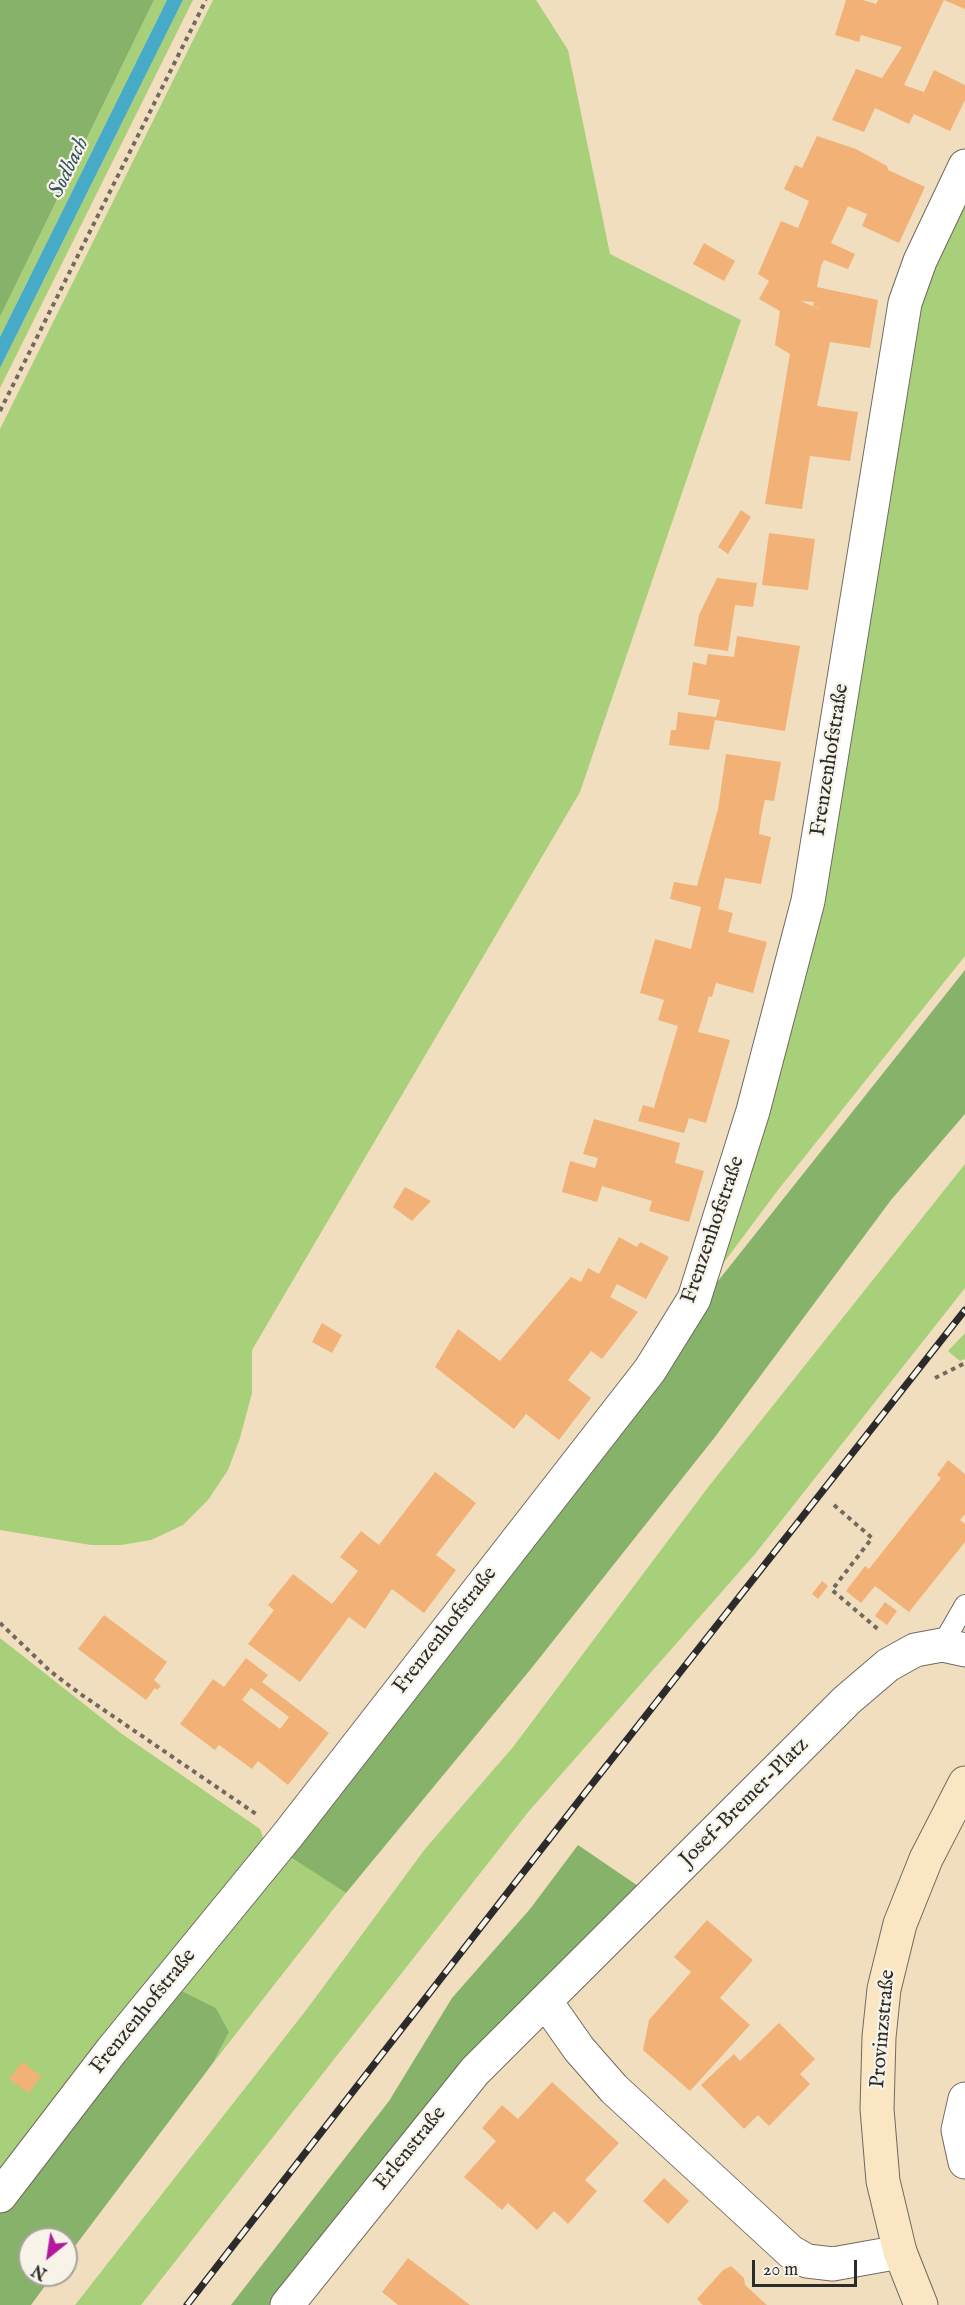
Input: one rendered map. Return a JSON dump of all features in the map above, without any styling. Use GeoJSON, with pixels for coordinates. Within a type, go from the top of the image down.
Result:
{"type":"FeatureCollection","features":[{"type":"Feature","properties":{"kind":"street","name":"Frenzenhofstraße"},"geometry":{"type":"LineString","coordinates":[[0,2196],[112,2050],[287,1836],[650,1370],[694,1299],[714,1242],[756,1100],[808,901],[905,303],[920,261],[965,166]]}},
{"type":"Feature","properties":{"kind":"street","name":"Josef-Bremer-Platz"},"geometry":{"type":"LineString","coordinates":[[546,2002],[847,1700],[880,1671],[907,1653],[932,1645],[954,1647]]}},
{"type":"Feature","properties":{"kind":"street","name":"Provinzstraße"},"geometry":{"type":"LineString","coordinates":[[921,2305],[900,2252],[891,2217],[879,2149],[878,2061],[884,1989],[893,1948],[911,1895],[942,1826],[965,1783]]}},
{"type":"Feature","properties":{"kind":"street"},"geometry":{"type":"LineString","coordinates":[[546,2002],[567,2034],[615,2089],[791,2252],[807,2261],[832,2264],[900,2252]]}},
{"type":"Feature","properties":{"kind":"street","name":"Erlenstraße"},"geometry":{"type":"LineString","coordinates":[[287,2305],[452,2097],[546,2002]]}},
{"type":"Feature","properties":{"kind":"street"},"geometry":{"type":"LineString","coordinates":[[965,2099],[958,2130],[965,2162]]}},
{"type":"Feature","properties":{"kind":"lane"},"geometry":{"type":"LineString","coordinates":[[954,1647],[965,1605]]}},
{"type":"Feature","properties":{"kind":"path"},"geometry":{"type":"LineString","coordinates":[[0,411],[206,0]]}},
{"type":"Feature","properties":{"kind":"path"},"geometry":{"type":"LineString","coordinates":[[935,1378],[965,1363]]}},
{"type":"Feature","properties":{"kind":"path"},"geometry":{"type":"LineString","coordinates":[[834,1505],[872,1538],[832,1590],[907,1653]]}},
{"type":"Feature","properties":{"kind":"path"},"geometry":{"type":"LineString","coordinates":[[0,1623],[50,1671],[79,1693],[287,1836]]}},
{"type":"Feature","properties":{"kind":"green space"},"geometry":{"type":"Polygon","coordinates":[[[0,0],[154,0],[0,317],[0,0]]]}},
{"type":"Feature","properties":{"kind":"green space"},"geometry":{"type":"Polygon","coordinates":[[[154,0],[167,0],[0,337],[0,317],[154,0]]]}},
{"type":"Feature","properties":{"kind":"green space"},"geometry":{"type":"Polygon","coordinates":[[[183,0],[193,0],[0,388],[0,368],[183,0]]]}},
{"type":"Feature","properties":{"kind":"green space"},"geometry":{"type":"Polygon","coordinates":[[[213,0],[536,0],[568,50],[610,254],[741,320],[580,792],[252,1350],[252,1393],[240,1438],[228,1470],[208,1500],[183,1525],[151,1540],[121,1545],[91,1545],[0,1530],[0,429],[213,0]]]}},
{"type":"Feature","properties":{"kind":"green space"},"geometry":{"type":"Polygon","coordinates":[[[965,191],[965,956],[778,1190],[719,1269],[923,281],[965,191]]]}},
{"type":"Feature","properties":{"kind":"green space"},"geometry":{"type":"Polygon","coordinates":[[[965,970],[965,1114],[891,1200],[715,1437],[530,1670],[346,1893],[284,1853],[669,1361],[718,1281],[965,970]]]}},
{"type":"Feature","properties":{"kind":"green space"},"geometry":{"type":"Polygon","coordinates":[[[965,1164],[965,1288],[755,1554],[529,1811],[141,2305],[75,2305],[307,2009],[425,1849],[513,1747],[709,1486],[965,1164]]]}},
{"type":"Feature","properties":{"kind":"green space"},"geometry":{"type":"Polygon","coordinates":[[[965,1333],[965,1359],[960,1361],[948,1351],[965,1333]]]}},
{"type":"Feature","properties":{"kind":"green space"},"geometry":{"type":"Polygon","coordinates":[[[0,1638],[122,1734],[260,1829],[264,1840],[0,2174],[0,1638]]]}},
{"type":"Feature","properties":{"kind":"green space"},"geometry":{"type":"Polygon","coordinates":[[[578,1845],[644,1890],[272,2305],[231,2305],[389,2101],[452,1998],[530,1909],[578,1845]]]}},
{"type":"Feature","properties":{"kind":"green space"},"geometry":{"type":"Polygon","coordinates":[[[284,1853],[346,1893],[213,2063],[229,2032],[216,2008],[182,1991],[172,1995],[284,1853]]]}},
{"type":"Feature","properties":{"kind":"green space"},"geometry":{"type":"Polygon","coordinates":[[[182,1991],[216,2008],[229,2032],[213,2063],[78,2242],[78,2227],[18,2227],[18,2287],[44,2287],[31,2305],[0,2305],[0,2209],[172,1995],[182,1991]]]}},
{"type":"Feature","properties":{"kind":"water"},"geometry":{"type":"Polygon","coordinates":[[[167,0],[183,0],[0,368],[0,337],[167,0]]]}},
{"type":"Feature","properties":{"kind":"building"},"geometry":{"type":"Polygon","coordinates":[[[846,0],[863,0],[876,4],[878,0],[944,0],[904,85],[924,92],[934,70],[965,85],[965,100],[950,131],[914,114],[909,124],[875,108],[864,132],[832,120],[856,69],[882,78],[902,47],[861,35],[859,42],[835,35],[846,0]]]}},
{"type":"Feature","properties":{"kind":"building"},"geometry":{"type":"Polygon","coordinates":[[[944,0],[965,0],[965,9],[944,0]]]}},
{"type":"Feature","properties":{"kind":"building"},"geometry":{"type":"Polygon","coordinates":[[[817,136],[856,149],[887,166],[888,170],[925,187],[899,243],[862,226],[867,214],[848,206],[831,243],[855,254],[848,269],[824,260],[821,266],[817,287],[878,300],[870,348],[830,342],[817,406],[858,412],[850,461],[810,456],[802,509],[765,504],[790,354],[775,345],[780,311],[759,299],[769,281],[758,274],[781,221],[798,228],[809,201],[784,189],[795,165],[802,168],[817,136]],[[801,301],[823,311],[813,306],[814,302],[801,301]]]}},
{"type":"Feature","properties":{"kind":"building"},"geometry":{"type":"Polygon","coordinates":[[[704,243],[735,261],[724,281],[693,264],[704,243]]]}},
{"type":"Feature","properties":{"kind":"building"},"geometry":{"type":"Polygon","coordinates":[[[741,510],[751,517],[728,554],[718,547],[741,510]]]}},
{"type":"Feature","properties":{"kind":"building"},"geometry":{"type":"Polygon","coordinates":[[[769,533],[815,539],[808,590],[762,585],[769,533]]]}},
{"type":"Feature","properties":{"kind":"building"},"geometry":{"type":"Polygon","coordinates":[[[717,578],[757,583],[753,607],[735,605],[728,651],[694,646],[699,615],[717,578]]]}},
{"type":"Feature","properties":{"kind":"building"},"geometry":{"type":"Polygon","coordinates":[[[737,636],[800,646],[785,731],[715,720],[709,750],[669,745],[671,730],[676,730],[678,712],[716,717],[720,700],[688,695],[693,662],[706,665],[708,654],[734,657],[737,636]]]}},
{"type":"Feature","properties":{"kind":"building"},"geometry":{"type":"Polygon","coordinates":[[[726,754],[781,762],[774,801],[765,800],[761,818],[759,834],[771,837],[761,884],[725,878],[718,909],[733,913],[728,932],[767,942],[753,993],[716,983],[712,997],[709,996],[698,1032],[730,1040],[706,1123],[689,1118],[684,1133],[638,1121],[643,1105],[654,1108],[678,1026],[658,1020],[664,1000],[640,993],[655,939],[691,949],[701,907],[670,899],[674,882],[697,886],[718,809],[726,754]]]}},
{"type":"Feature","properties":{"kind":"building"},"geometry":{"type":"Polygon","coordinates":[[[594,1119],[680,1143],[675,1163],[704,1171],[689,1222],[649,1211],[652,1201],[602,1186],[597,1202],[562,1192],[570,1161],[595,1168],[598,1158],[583,1154],[594,1119]]]}},
{"type":"Feature","properties":{"kind":"building"},"geometry":{"type":"Polygon","coordinates":[[[405,1187],[431,1201],[412,1221],[393,1207],[405,1187]]]}},
{"type":"Feature","properties":{"kind":"building"},"geometry":{"type":"Polygon","coordinates":[[[619,1237],[637,1247],[640,1242],[669,1257],[646,1299],[617,1284],[610,1297],[638,1312],[602,1359],[591,1351],[568,1380],[591,1398],[559,1440],[526,1414],[514,1429],[435,1367],[458,1329],[500,1361],[571,1277],[581,1282],[588,1268],[599,1274],[619,1237]]]}},
{"type":"Feature","properties":{"kind":"building"},"geometry":{"type":"Polygon","coordinates":[[[322,1323],[342,1335],[332,1353],[312,1342],[322,1323]]]}},
{"type":"Feature","properties":{"kind":"building"},"geometry":{"type":"Polygon","coordinates":[[[948,1460],[965,1474],[965,1514],[960,1520],[965,1524],[965,1542],[909,1612],[875,1586],[861,1603],[846,1591],[865,1566],[869,1569],[941,1478],[937,1475],[948,1460]]]}},
{"type":"Feature","properties":{"kind":"building"},"geometry":{"type":"Polygon","coordinates":[[[435,1472],[476,1503],[436,1555],[456,1570],[424,1613],[392,1589],[365,1629],[349,1617],[300,1682],[248,1644],[274,1610],[268,1605],[293,1574],[332,1604],[358,1571],[340,1557],[361,1531],[379,1545],[435,1472]]]}},
{"type":"Feature","properties":{"kind":"building"},"geometry":{"type":"Polygon","coordinates":[[[822,1581],[828,1586],[818,1599],[812,1594],[822,1581]]]}},
{"type":"Feature","properties":{"kind":"building"},"geometry":{"type":"Polygon","coordinates":[[[885,1602],[897,1611],[887,1625],[875,1616],[885,1602]]]}},
{"type":"Feature","properties":{"kind":"building"},"geometry":{"type":"Polygon","coordinates":[[[104,1615],[167,1662],[154,1680],[161,1686],[157,1690],[155,1688],[146,1700],[78,1649],[104,1615]]]}},
{"type":"Feature","properties":{"kind":"building"},"geometry":{"type":"Polygon","coordinates":[[[246,1658],[268,1675],[262,1682],[329,1733],[288,1785],[258,1761],[252,1769],[219,1745],[215,1750],[180,1724],[213,1679],[224,1687],[246,1658]],[[251,1688],[242,1700],[280,1729],[289,1717],[251,1688]]]}},
{"type":"Feature","properties":{"kind":"building"},"geometry":{"type":"Polygon","coordinates":[[[707,1920],[753,1960],[720,1998],[750,2025],[690,2091],[643,2050],[649,2020],[691,1972],[674,1957],[707,1920]]]}},
{"type":"Feature","properties":{"kind":"building"},"geometry":{"type":"Polygon","coordinates":[[[779,2023],[815,2059],[800,2074],[810,2084],[769,2126],[758,2115],[744,2129],[701,2085],[734,2054],[740,2061],[779,2023]]]}},
{"type":"Feature","properties":{"kind":"building"},"geometry":{"type":"Polygon","coordinates":[[[22,2062],[41,2076],[29,2093],[9,2079],[22,2062]]]}},
{"type":"Feature","properties":{"kind":"building"},"geometry":{"type":"Polygon","coordinates":[[[552,2082],[619,2143],[585,2180],[597,2191],[568,2224],[554,2211],[537,2230],[508,2203],[502,2210],[464,2177],[496,2141],[482,2128],[502,2105],[518,2119],[552,2082]]]}},
{"type":"Feature","properties":{"kind":"building"},"geometry":{"type":"Polygon","coordinates":[[[664,2178],[689,2201],[668,2224],[643,2201],[664,2178]]]}},
{"type":"Feature","properties":{"kind":"building"},"geometry":{"type":"Polygon","coordinates":[[[408,2258],[470,2305],[398,2305],[382,2292],[408,2258]]]}},
{"type":"Feature","properties":{"kind":"building"},"geometry":{"type":"Polygon","coordinates":[[[731,2266],[744,2278],[745,2285],[767,2305],[703,2305],[697,2299],[723,2270],[731,2266]]]}},
{"type":"Feature","properties":{"kind":"railway"},"geometry":{"type":"LineString","coordinates":[[187,2305],[585,1793],[965,1310]]}},
{"type":"Feature","properties":{"kind":"water label","name":"Sodbach"},"geometry":{"type":"Point","coordinates":[70,168]}}]}
